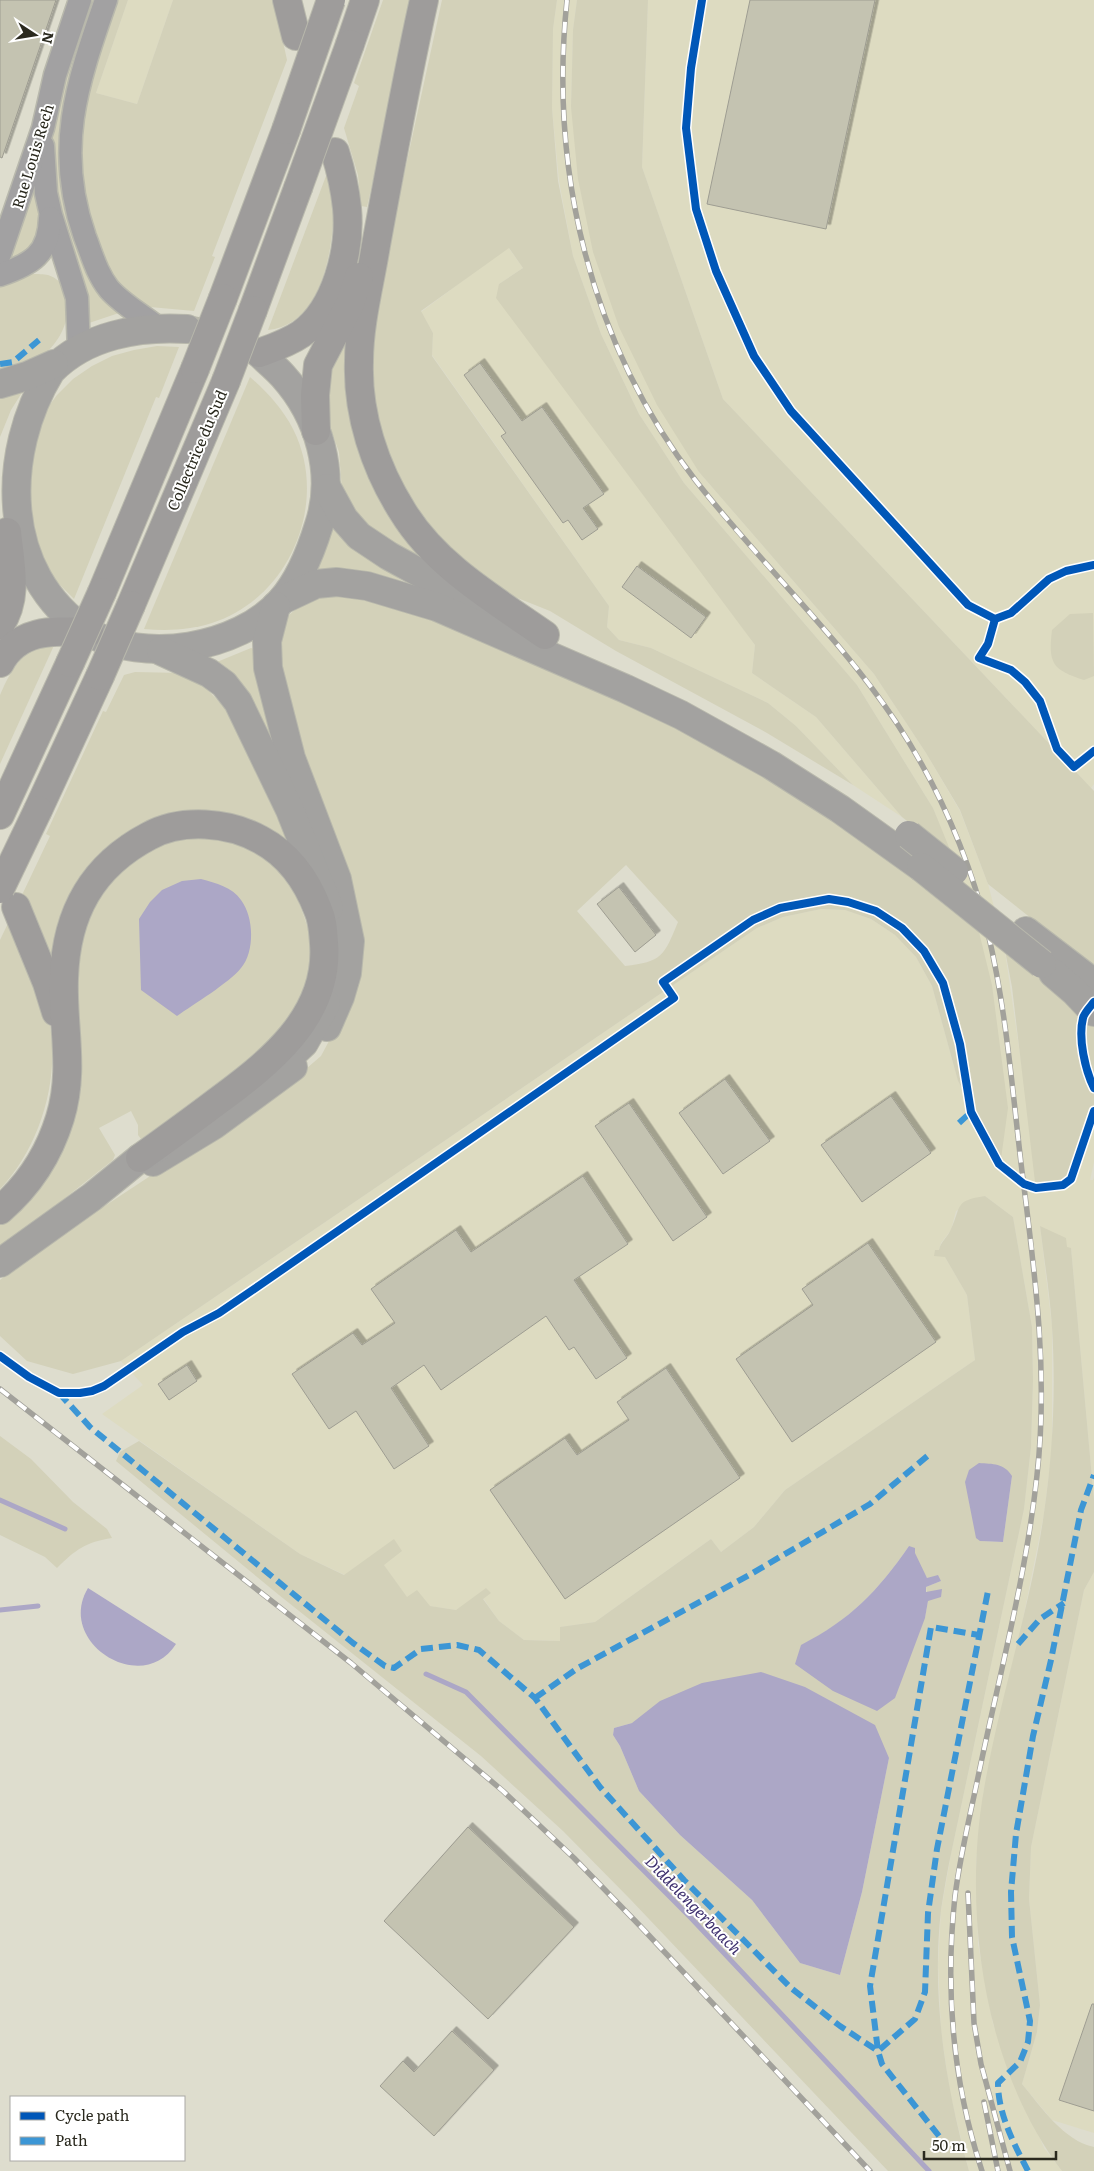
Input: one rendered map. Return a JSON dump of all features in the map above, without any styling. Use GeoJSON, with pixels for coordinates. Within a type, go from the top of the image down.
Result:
{"type":"FeatureCollection","features":[{"type":"Feature","properties":{"kind":"highway"},"geometry":{"type":"LineString","coordinates":[[287,0],[296,36]]}},
{"type":"Feature","properties":{"kind":"highway"},"geometry":{"type":"LineString","coordinates":[[0,815],[102,592],[195,368],[286,130],[331,0]]}},
{"type":"Feature","properties":{"kind":"highway","name":"Collectrice du Sud"},"geometry":{"type":"LineString","coordinates":[[8,898],[38,810],[131,606],[226,381],[365,0]]}},
{"type":"Feature","properties":{"kind":"highway"},"geometry":{"type":"LineString","coordinates":[[424,0],[391,163],[362,326],[358,362],[362,402],[370,441],[383,476],[404,513],[426,542],[465,578],[545,635]]}},
{"type":"Feature","properties":{"kind":"highway"},"geometry":{"type":"LineString","coordinates":[[259,353],[282,345],[302,334],[318,317],[330,297],[340,269],[346,240],[347,210],[344,181],[335,152]]}},
{"type":"Feature","properties":{"kind":"highway"},"geometry":{"type":"LineString","coordinates":[[316,431],[315,395],[318,365],[350,304],[391,163]]}},
{"type":"Feature","properties":{"kind":"highway"},"geometry":{"type":"LineString","coordinates":[[0,625],[11,601],[12,583],[7,532]]}},
{"type":"Feature","properties":{"kind":"highway"},"geometry":{"type":"LineString","coordinates":[[0,663],[4,655],[20,640],[33,634],[48,631],[89,632]]}},
{"type":"Feature","properties":{"kind":"highway"},"geometry":{"type":"LineString","coordinates":[[0,1210],[18,1194],[44,1158],[60,1118],[67,1083],[69,1048],[64,979],[67,941],[78,907],[96,875],[127,848],[160,830],[212,824],[238,830],[262,840],[281,854],[309,886],[322,918],[326,961],[319,991],[306,1019],[282,1048],[245,1081],[140,1158]]}},
{"type":"Feature","properties":{"kind":"highway"},"geometry":{"type":"LineString","coordinates":[[0,1199],[13,1186],[32,1159],[49,1127],[58,1091],[60,1051],[56,1014],[47,983],[8,898]]}},
{"type":"Feature","properties":{"kind":"main road"},"geometry":{"type":"LineString","coordinates":[[0,384],[27,376],[70,356],[96,341],[126,331],[157,327],[187,329]]}},
{"type":"Feature","properties":{"kind":"main road"},"geometry":{"type":"LineString","coordinates":[[92,1197],[214,1125],[283,1076],[309,1053],[334,1014],[347,972],[350,941],[337,879],[292,758],[268,668],[267,641],[279,603],[299,574],[312,547],[322,518],[327,488],[324,459],[316,431],[302,402],[283,375],[259,353]]}},
{"type":"Feature","properties":{"kind":"main road"},"geometry":{"type":"LineString","coordinates":[[70,356],[32,393],[18,414],[8,438],[2,463],[0,488],[7,532],[16,557],[30,579],[47,599],[66,616],[89,632],[120,643],[154,648],[187,648],[219,640],[249,626],[279,603],[316,584],[337,582],[367,586],[437,607],[617,685],[681,715],[771,765],[840,809],[922,867],[1042,964],[1074,991],[1094,1012]]}},
{"type":"Feature","properties":{"kind":"main road"},"geometry":{"type":"LineString","coordinates":[[327,488],[344,519],[354,530],[389,556],[464,597],[545,635],[661,685],[716,713],[828,780],[909,835],[1026,931],[1094,983]]}},
{"type":"Feature","properties":{"kind":"main road"},"geometry":{"type":"LineString","coordinates":[[0,1262],[92,1197],[140,1158],[250,1089],[283,1065],[304,1043],[322,1013],[336,965],[330,912],[290,810],[238,702],[224,684],[209,673],[154,648]]}},
{"type":"Feature","properties":{"kind":"street","name":"Rue Louis Rech"},"geometry":{"type":"LineString","coordinates":[[4,267],[44,128],[55,75],[80,0]]}},
{"type":"Feature","properties":{"kind":"street","name":"Rue Louis Rech"},"geometry":{"type":"LineString","coordinates":[[106,0],[82,69],[72,111],[69,150],[72,189],[79,221],[97,270],[110,290],[157,327]]}},
{"type":"Feature","properties":{"kind":"street"},"geometry":{"type":"LineString","coordinates":[[44,128],[42,160],[51,215],[74,287],[80,326],[70,356]]}},
{"type":"Feature","properties":{"kind":"street"},"geometry":{"type":"LineString","coordinates":[[4,267],[40,254],[47,244],[51,215]]}},
{"type":"Feature","properties":{"kind":"street"},"geometry":{"type":"LineString","coordinates":[[4,267],[49,268],[59,273],[74,287]]}},
{"type":"Feature","properties":{"kind":"shaded area"},"geometry":{"type":"Polygon","coordinates":[[[87,0],[99,0],[63,150],[122,312],[89,323],[62,223],[52,152],[53,120],[87,0]]]}},
{"type":"Feature","properties":{"kind":"shaded area"},"geometry":{"type":"Polygon","coordinates":[[[112,0],[128,0],[96,93],[137,104],[173,0],[274,0],[287,60],[212,256],[215,257],[194,311],[150,307],[140,303],[114,285],[85,219],[78,111],[112,0]]]}},
{"type":"Feature","properties":{"kind":"shaded area"},"geometry":{"type":"Polygon","coordinates":[[[128,0],[173,0],[137,104],[96,93],[128,0]]]}},
{"type":"Feature","properties":{"kind":"shaded area"},"geometry":{"type":"Polygon","coordinates":[[[383,0],[414,0],[367,207],[361,206],[358,175],[344,128],[359,86],[354,83],[383,0]]]}},
{"type":"Feature","properties":{"kind":"shaded area"},"geometry":{"type":"Polygon","coordinates":[[[442,0],[557,0],[553,29],[552,108],[558,181],[573,256],[601,334],[639,414],[684,483],[857,685],[933,808],[953,857],[902,817],[816,717],[752,673],[755,645],[496,298],[499,284],[523,268],[509,248],[421,311],[433,333],[432,356],[609,606],[607,627],[619,640],[651,648],[768,703],[796,726],[853,785],[767,733],[616,651],[550,611],[510,595],[474,573],[437,539],[393,474],[371,401],[371,327],[442,0]]]}},
{"type":"Feature","properties":{"kind":"shaded area"},"geometry":{"type":"Polygon","coordinates":[[[557,0],[577,0],[573,30],[571,107],[699,472],[874,674],[926,753],[960,811],[988,884],[1004,945],[1039,1184],[1068,1177],[1094,1107],[1094,1162],[1090,1180],[1093,1180],[1094,1177],[1094,1500],[1071,1248],[1067,1248],[1040,1226],[1052,1326],[1052,1449],[1044,1514],[1018,1644],[984,1790],[976,1862],[978,1944],[993,2024],[1044,2148],[1062,2171],[969,2171],[950,2094],[941,2030],[938,1964],[941,1911],[951,1854],[1024,1509],[1031,1447],[1032,1327],[1013,1217],[985,1196],[956,1211],[951,1230],[941,1243],[939,1250],[935,1250],[945,1257],[967,1295],[975,1360],[785,1490],[754,1527],[721,1552],[711,1539],[595,1622],[561,1627],[561,1641],[524,1640],[499,1621],[483,1598],[490,1593],[456,1610],[429,1606],[407,1598],[384,1565],[345,1575],[300,1554],[102,1414],[143,1385],[121,1361],[757,928],[783,917],[821,909],[845,910],[871,919],[895,935],[916,957],[932,986],[958,1081],[1000,1158],[977,924],[933,808],[857,685],[684,483],[639,414],[601,334],[573,256],[559,181],[552,108],[553,29],[557,0]]]}},
{"type":"Feature","properties":{"kind":"shaded area"},"geometry":{"type":"Polygon","coordinates":[[[577,0],[648,0],[642,167],[723,399],[1094,791],[1094,968],[988,884],[960,810],[926,753],[874,674],[699,472],[657,405],[619,327],[593,252],[578,179],[571,107],[573,30],[577,0]]]}},
{"type":"Feature","properties":{"kind":"shaded area"},"geometry":{"type":"Polygon","coordinates":[[[648,0],[1094,0],[1094,784],[1091,788],[723,399],[642,167],[648,0]]]}},
{"type":"Feature","properties":{"kind":"shaded area"},"geometry":{"type":"Polygon","coordinates":[[[329,168],[334,201],[333,224],[327,263],[321,283],[301,315],[286,325],[268,330],[329,168]]]}},
{"type":"Feature","properties":{"kind":"shaded area"},"geometry":{"type":"Polygon","coordinates":[[[34,189],[43,228],[41,240],[9,263],[34,189]]]}},
{"type":"Feature","properties":{"kind":"shaded area"},"geometry":{"type":"Polygon","coordinates":[[[508,247],[523,268],[499,284],[755,645],[752,673],[816,717],[902,817],[853,785],[796,726],[768,703],[651,648],[619,640],[607,627],[609,606],[432,355],[433,333],[421,312],[508,247]]]}},
{"type":"Feature","properties":{"kind":"shaded area"},"geometry":{"type":"Polygon","coordinates":[[[32,274],[48,275],[59,281],[65,289],[68,299],[66,322],[56,342],[44,354],[0,374],[0,285],[32,274]]]}},
{"type":"Feature","properties":{"kind":"shaded area"},"geometry":{"type":"Polygon","coordinates":[[[355,307],[353,389],[443,574],[358,527],[342,490],[339,452],[325,413],[331,352],[355,307]]]}},
{"type":"Feature","properties":{"kind":"shaded area"},"geometry":{"type":"Polygon","coordinates":[[[157,346],[179,347],[159,398],[156,397],[74,599],[44,565],[33,545],[22,478],[43,414],[57,395],[73,379],[92,366],[112,356],[157,346]]]}},
{"type":"Feature","properties":{"kind":"shaded area"},"geometry":{"type":"Polygon","coordinates":[[[250,377],[284,414],[293,429],[303,457],[307,487],[304,516],[296,544],[282,570],[263,592],[239,610],[212,623],[187,629],[144,629],[250,377]]]}},
{"type":"Feature","properties":{"kind":"shaded area"},"geometry":{"type":"Polygon","coordinates":[[[23,391],[11,410],[0,437],[0,395],[23,391]]]}},
{"type":"Feature","properties":{"kind":"shaded area"},"geometry":{"type":"Polygon","coordinates":[[[331,523],[336,532],[352,546],[408,585],[309,579],[331,523]]]}},
{"type":"Feature","properties":{"kind":"shaded area"},"geometry":{"type":"Polygon","coordinates":[[[337,594],[363,598],[408,610],[624,695],[767,773],[977,924],[992,985],[1008,1108],[1001,1159],[958,1081],[932,986],[916,957],[895,935],[871,919],[845,910],[821,909],[783,917],[757,928],[121,1361],[73,1374],[27,1361],[0,1336],[0,1280],[38,1250],[285,1087],[321,1056],[344,1013],[358,966],[358,909],[342,860],[297,747],[275,661],[280,627],[289,615],[302,604],[319,596],[337,594]],[[626,865],[577,911],[625,966],[647,962],[660,955],[669,943],[678,922],[626,865]]]}},
{"type":"Feature","properties":{"kind":"shaded area"},"geometry":{"type":"Polygon","coordinates":[[[1093,613],[1094,676],[1084,680],[1065,673],[1054,664],[1051,650],[1052,630],[1070,614],[1093,613]]]}},
{"type":"Feature","properties":{"kind":"shaded area"},"geometry":{"type":"Polygon","coordinates":[[[56,641],[0,764],[0,695],[4,685],[21,659],[28,653],[45,643],[56,641]]]}},
{"type":"Feature","properties":{"kind":"shaded area"},"geometry":{"type":"Polygon","coordinates":[[[251,648],[254,649],[276,752],[212,664],[251,648]]]}},
{"type":"Feature","properties":{"kind":"shaded area"},"geometry":{"type":"Polygon","coordinates":[[[135,672],[182,673],[201,683],[225,708],[290,844],[152,823],[51,963],[22,895],[50,836],[46,834],[103,711],[106,712],[124,675],[135,672]]]}},
{"type":"Feature","properties":{"kind":"shaded area"},"geometry":{"type":"Polygon","coordinates":[[[185,838],[223,839],[241,845],[274,864],[285,874],[293,888],[311,940],[311,968],[301,996],[286,1022],[266,1045],[242,1067],[141,1139],[138,1135],[138,1125],[131,1111],[99,1128],[115,1155],[113,1160],[26,1229],[0,1246],[0,1222],[79,1085],[81,1049],[78,992],[79,948],[95,905],[120,871],[157,846],[185,838]]]}},
{"type":"Feature","properties":{"kind":"shaded area"},"geometry":{"type":"Polygon","coordinates":[[[201,879],[228,889],[241,900],[248,916],[251,944],[246,961],[236,974],[177,1016],[141,990],[139,919],[150,902],[162,890],[182,881],[201,879]]]}},
{"type":"Feature","properties":{"kind":"shaded area"},"geometry":{"type":"Polygon","coordinates":[[[12,915],[45,1003],[52,1038],[52,1061],[50,1085],[37,1131],[27,1152],[0,1189],[0,940],[12,915]]]}},
{"type":"Feature","properties":{"kind":"shaded area"},"geometry":{"type":"Polygon","coordinates":[[[1004,945],[1094,1003],[1094,1107],[1068,1177],[1052,1182],[1035,1182],[1012,987],[1004,945]]]}},
{"type":"Feature","properties":{"kind":"shaded area"},"geometry":{"type":"Polygon","coordinates":[[[985,1196],[1013,1217],[1032,1327],[1033,1381],[1031,1447],[1024,1509],[950,1861],[941,1910],[938,1943],[939,2009],[947,2075],[969,2171],[888,2171],[563,1831],[481,1756],[279,1595],[116,1461],[120,1452],[139,1441],[300,1554],[344,1575],[394,1539],[402,1551],[384,1565],[407,1597],[417,1590],[430,1606],[456,1610],[486,1588],[491,1593],[483,1599],[499,1621],[524,1640],[560,1641],[560,1627],[595,1622],[711,1539],[721,1552],[754,1527],[785,1490],[975,1360],[967,1295],[945,1257],[934,1256],[935,1250],[939,1250],[950,1232],[958,1209],[964,1202],[985,1196]],[[1012,1476],[980,1541],[1003,1542],[1012,1476]],[[909,1546],[862,1603],[835,1625],[802,1645],[925,1618],[928,1601],[926,1587],[941,1581],[927,1578],[909,1546]],[[632,1723],[614,1728],[613,1735],[620,1746],[639,1791],[680,1835],[752,1900],[800,1963],[840,1975],[862,1892],[889,1758],[632,1723]]]}},
{"type":"Feature","properties":{"kind":"shaded area"},"geometry":{"type":"Polygon","coordinates":[[[1040,1226],[1066,1238],[1067,1247],[1071,1248],[1094,1500],[1094,1572],[1084,1590],[1031,1847],[1029,1899],[1040,2005],[1037,2032],[1022,2084],[1063,2130],[1083,2144],[1094,2147],[1094,2171],[1062,2171],[1035,2130],[1014,2086],[997,2038],[986,1988],[978,1937],[976,1887],[978,1837],[984,1789],[998,1720],[1024,1617],[1038,1548],[1050,1467],[1054,1397],[1053,1350],[1050,1302],[1040,1226]]]}},
{"type":"Feature","properties":{"kind":"shaded area"},"geometry":{"type":"Polygon","coordinates":[[[0,1436],[31,1459],[73,1502],[107,1529],[112,1538],[95,1542],[82,1548],[57,1568],[45,1557],[0,1535],[0,1436]]]}},
{"type":"Feature","properties":{"kind":"shaded area"},"geometry":{"type":"Polygon","coordinates":[[[979,1463],[1002,1466],[1012,1476],[1003,1542],[980,1541],[976,1538],[965,1482],[969,1470],[979,1463]]]}},
{"type":"Feature","properties":{"kind":"shaded area"},"geometry":{"type":"Polygon","coordinates":[[[909,1546],[915,1548],[915,1553],[927,1578],[938,1575],[941,1581],[926,1587],[926,1592],[942,1589],[941,1597],[928,1601],[925,1618],[895,1698],[877,1711],[833,1691],[795,1664],[801,1645],[834,1625],[862,1603],[886,1577],[909,1546]]]}},
{"type":"Feature","properties":{"kind":"shaded area"},"geometry":{"type":"Polygon","coordinates":[[[1094,1572],[1094,2133],[1052,2120],[1022,2084],[1037,2032],[1040,2005],[1029,1899],[1031,1847],[1084,1590],[1094,1572]]]}},
{"type":"Feature","properties":{"kind":"shaded area"},"geometry":{"type":"Polygon","coordinates":[[[88,1588],[176,1644],[161,1659],[144,1665],[125,1664],[107,1656],[93,1644],[83,1627],[81,1608],[88,1588]]]}},
{"type":"Feature","properties":{"kind":"shaded area"},"geometry":{"type":"Polygon","coordinates":[[[761,1672],[805,1687],[875,1725],[889,1758],[862,1892],[840,1975],[800,1963],[752,1900],[680,1835],[639,1791],[620,1746],[613,1735],[614,1728],[632,1723],[660,1701],[702,1683],[761,1672]]]}},
{"type":"Feature","properties":{"kind":"building"},"geometry":{"type":"Polygon","coordinates":[[[0,0],[56,0],[2,158],[0,157],[0,0]]]}},
{"type":"Feature","properties":{"kind":"building"},"geometry":{"type":"Polygon","coordinates":[[[750,0],[875,0],[826,229],[707,204],[750,0]]]}},
{"type":"Feature","properties":{"kind":"building"},"geometry":{"type":"Polygon","coordinates":[[[480,363],[522,421],[542,407],[604,494],[583,508],[598,529],[582,540],[568,520],[563,523],[501,436],[506,433],[464,375],[480,363]]]}},
{"type":"Feature","properties":{"kind":"building"},"geometry":{"type":"Polygon","coordinates":[[[637,566],[706,617],[691,638],[622,587],[637,566]]]}},
{"type":"Feature","properties":{"kind":"building"},"geometry":{"type":"Polygon","coordinates":[[[619,887],[656,935],[635,952],[597,904],[619,887]]]}},
{"type":"Feature","properties":{"kind":"building"},"geometry":{"type":"Polygon","coordinates":[[[725,1079],[770,1141],[723,1174],[679,1113],[725,1079]]]}},
{"type":"Feature","properties":{"kind":"building"},"geometry":{"type":"Polygon","coordinates":[[[891,1096],[931,1153],[862,1202],[821,1145],[891,1096]]]}},
{"type":"Feature","properties":{"kind":"building"},"geometry":{"type":"Polygon","coordinates":[[[629,1103],[707,1217],[673,1241],[595,1126],[629,1103]]]}},
{"type":"Feature","properties":{"kind":"building"},"geometry":{"type":"Polygon","coordinates":[[[583,1176],[628,1244],[574,1280],[627,1358],[596,1379],[574,1347],[569,1350],[546,1316],[441,1390],[424,1365],[391,1388],[429,1446],[394,1469],[356,1411],[329,1429],[292,1374],[353,1333],[362,1345],[395,1323],[371,1289],[456,1230],[471,1252],[583,1176]]]}},
{"type":"Feature","properties":{"kind":"building"},"geometry":{"type":"Polygon","coordinates":[[[868,1243],[936,1342],[792,1442],[736,1359],[813,1305],[802,1289],[868,1243]]]}},
{"type":"Feature","properties":{"kind":"building"},"geometry":{"type":"Polygon","coordinates":[[[187,1365],[197,1381],[169,1400],[158,1384],[187,1365]]]}},
{"type":"Feature","properties":{"kind":"building"},"geometry":{"type":"Polygon","coordinates":[[[666,1368],[740,1478],[565,1599],[490,1490],[565,1438],[577,1455],[629,1420],[617,1402],[666,1368]]]}},
{"type":"Feature","properties":{"kind":"building"},"geometry":{"type":"Polygon","coordinates":[[[468,1827],[574,1927],[488,2019],[384,1921],[468,1827]]]}},
{"type":"Feature","properties":{"kind":"building"},"geometry":{"type":"Polygon","coordinates":[[[1092,2004],[1094,2004],[1094,2111],[1059,2100],[1092,2004]]]}},
{"type":"Feature","properties":{"kind":"building"},"geometry":{"type":"Polygon","coordinates":[[[452,2031],[494,2070],[434,2136],[380,2086],[403,2061],[414,2072],[452,2031]]]}},
{"type":"Feature","properties":{"kind":"waterway","name":"Diddelengerbaach"},"geometry":{"type":"LineString","coordinates":[[0,1500],[65,1529]]}},
{"type":"Feature","properties":{"kind":"waterway"},"geometry":{"type":"LineString","coordinates":[[0,1610],[38,1606]]}},
{"type":"Feature","properties":{"kind":"waterway","name":"Diddelengerbaach"},"geometry":{"type":"LineString","coordinates":[[426,1674],[466,1692],[691,1918],[929,2171]]}},
{"type":"Feature","properties":{"kind":"tunnel"},"geometry":{"type":"LineString","coordinates":[[187,329],[224,338],[259,353]]}},
{"type":"Feature","properties":{"kind":"railway"},"geometry":{"type":"LineString","coordinates":[[567,0],[563,64],[565,128],[572,191],[585,253],[604,313],[629,372],[659,428],[696,481],[849,659],[896,722],[912,747],[939,797],[962,850],[972,877],[994,962],[1008,1048],[1035,1280],[1041,1358],[1041,1397],[1037,1475],[1026,1552],[962,1853],[952,1931],[952,2000],[958,2070],[972,2138],[982,2171]]}},
{"type":"Feature","properties":{"kind":"railway"},"geometry":{"type":"LineString","coordinates":[[0,1389],[351,1663],[503,1791],[574,1858],[642,1928],[870,2171]]}},
{"type":"Feature","properties":{"kind":"railway"},"geometry":{"type":"LineString","coordinates":[[968,1893],[974,2023],[981,2064],[1010,2171]]}},
{"type":"Feature","properties":{"kind":"railway"},"geometry":{"type":"LineString","coordinates":[[984,2102],[998,2171]]}},
{"type":"Feature","properties":{"kind":"marked path"},"geometry":{"type":"LineString","coordinates":[[0,364],[13,362],[39,340]]}},
{"type":"Feature","properties":{"kind":"marked path"},"geometry":{"type":"LineString","coordinates":[[959,1123],[971,1112]]}},
{"type":"Feature","properties":{"kind":"marked path"},"geometry":{"type":"LineString","coordinates":[[59,1393],[90,1427],[353,1643],[385,1666],[394,1668],[421,1649],[457,1645],[479,1650],[535,1698],[600,1787],[684,1880],[791,1988],[840,2026],[878,2051],[915,2019],[925,1992],[928,1913],[937,1849],[988,1591]]}},
{"type":"Feature","properties":{"kind":"marked path"},"geometry":{"type":"LineString","coordinates":[[535,1698],[578,1668],[751,1574],[870,1504],[931,1453]]}},
{"type":"Feature","properties":{"kind":"marked path"},"geometry":{"type":"LineString","coordinates":[[1028,2171],[1012,2139],[1004,2117],[998,2083],[1020,2062],[1028,2042],[1030,2021],[1012,1937],[1011,1892],[1016,1834],[1033,1736],[1051,1660],[1081,1510],[1094,1475]]}},
{"type":"Feature","properties":{"kind":"marked path"},"geometry":{"type":"LineString","coordinates":[[1018,1644],[1040,1619],[1064,1603]]}},
{"type":"Feature","properties":{"kind":"marked path"},"geometry":{"type":"LineString","coordinates":[[939,2136],[882,2064],[878,2051],[870,1986],[931,1627],[979,1635]]}},
{"type":"Feature","properties":{"kind":"cycle path"},"geometry":{"type":"LineString","coordinates":[[702,0],[691,68],[686,128],[696,209],[716,271],[754,356],[791,411],[968,605],[995,619],[1011,613],[1049,579],[1066,571],[1094,565]]}},
{"type":"Feature","properties":{"kind":"cycle path"},"geometry":{"type":"LineString","coordinates":[[995,619],[988,644],[979,658],[1011,670],[1025,682],[1040,701],[1057,749],[1074,767],[1094,751]]}},
{"type":"Feature","properties":{"kind":"cycle path"},"geometry":{"type":"LineString","coordinates":[[0,1356],[29,1377],[59,1393],[80,1393],[104,1386],[183,1332],[219,1313],[674,998],[663,982],[753,920],[780,908],[829,899],[848,902],[876,911],[902,928],[924,951],[943,983],[960,1044],[971,1112],[999,1164],[1024,1184],[1036,1188],[1063,1185],[1071,1179],[1094,1111]]}},
{"type":"Feature","properties":{"kind":"cycle path"},"geometry":{"type":"LineString","coordinates":[[1094,1002],[1084,1016],[1081,1035],[1085,1063],[1094,1088]]}}]}
